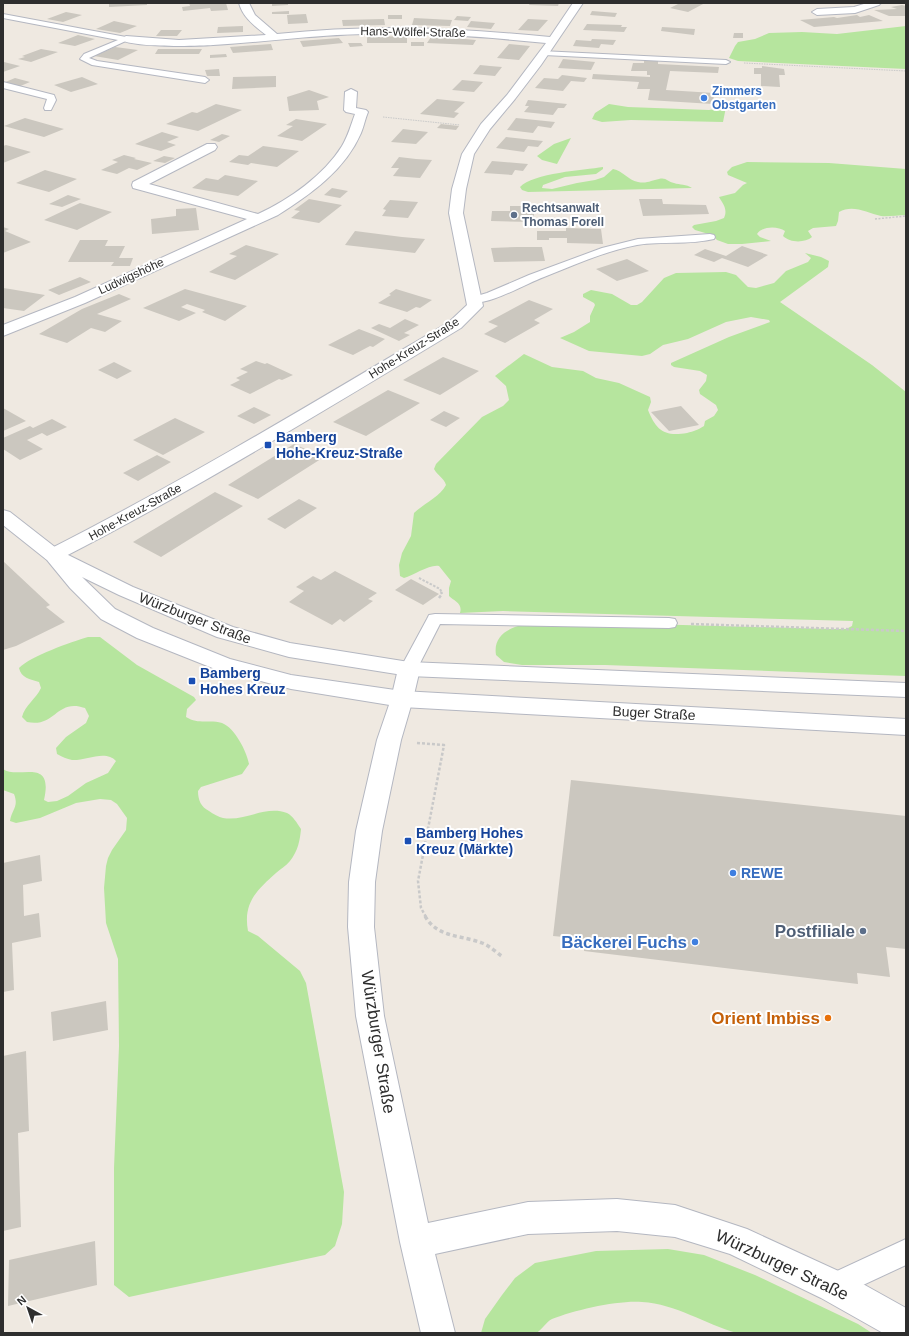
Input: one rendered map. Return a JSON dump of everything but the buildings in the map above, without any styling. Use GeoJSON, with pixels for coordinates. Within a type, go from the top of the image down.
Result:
{"type":"FeatureCollection","features":[{"type":"Feature","properties":{"kind":"street"},"geometry":{"type":"LineString","coordinates":[[244,3],[245,10],[274,37]]}},
{"type":"Feature","properties":{"kind":"street"},"geometry":{"type":"LineString","coordinates":[[474,300],[456,213],[463,172],[468,154],[485,128],[511,97],[544,53],[578,3]]}},
{"type":"Feature","properties":{"kind":"street"},"geometry":{"type":"LineString","coordinates":[[817,12],[854,10],[876,3]]}},
{"type":"Feature","properties":{"kind":"street","name":"Hans-Wölfel-Straße"},"geometry":{"type":"LineString","coordinates":[[126,39],[141,41],[186,42],[337,32],[414,30],[552,40]]}},
{"type":"Feature","properties":{"kind":"street","name":"Ludwigshöhe"},"geometry":{"type":"LineString","coordinates":[[3,331],[80,300],[259,218],[286,204],[312,185],[332,167],[355,133],[362,112],[350,110],[351,92]]}},
{"type":"Feature","properties":{"kind":"street"},"geometry":{"type":"LineString","coordinates":[[210,147],[138,184],[259,218]]}},
{"type":"Feature","properties":{"kind":"street","name":"Hohe-Kreuz-Straße"},"geometry":{"type":"LineString","coordinates":[[53,555],[114,524],[261,441],[455,325],[475,306],[474,300]]}},
{"type":"Feature","properties":{"kind":"street","name":"Würzburger Straße"},"geometry":{"type":"LineString","coordinates":[[3,516],[53,555],[126,591],[225,632],[289,650],[409,669],[402,699],[389,740],[369,831],[362,882],[361,927],[370,1016],[416,1242],[438,1333]]}},
{"type":"Feature","properties":{"kind":"street","name":"Würzburger Straße"},"geometry":{"type":"LineString","coordinates":[[53,555],[77,584],[108,614],[145,633],[186,651],[223,664],[291,682],[402,699]]}},
{"type":"Feature","properties":{"kind":"street"},"geometry":{"type":"LineString","coordinates":[[409,669],[906,690]]}},
{"type":"Feature","properties":{"kind":"street","name":"Buger Straße"},"geometry":{"type":"LineString","coordinates":[[402,699],[906,727]]}},
{"type":"Feature","properties":{"kind":"street","name":"Würzburger Straße"},"geometry":{"type":"LineString","coordinates":[[416,1242],[528,1218],[617,1215],[675,1221],[735,1240],[833,1286],[906,1327]]}},
{"type":"Feature","properties":{"kind":"lane","name":"Hans-Wölfel-Straße"},"geometry":{"type":"LineString","coordinates":[[3,16],[126,39]]}},
{"type":"Feature","properties":{"kind":"lane","name":"Hans-Wölfel-Straße"},"geometry":{"type":"LineString","coordinates":[[126,39],[87,56],[84,59],[95,63],[205,80]]}},
{"type":"Feature","properties":{"kind":"lane"},"geometry":{"type":"LineString","coordinates":[[544,53],[726,62]]}},
{"type":"Feature","properties":{"kind":"lane"},"geometry":{"type":"LineString","coordinates":[[3,85],[51,97],[52,100],[48,108]]}},
{"type":"Feature","properties":{"kind":"lane"},"geometry":{"type":"LineString","coordinates":[[474,300],[491,296],[533,277],[606,250],[638,242],[710,237]]}},
{"type":"Feature","properties":{"kind":"lane"},"geometry":{"type":"LineString","coordinates":[[409,669],[435,618],[669,623]]}},
{"type":"Feature","properties":{"kind":"lane"},"geometry":{"type":"LineString","coordinates":[[833,1286],[906,1251]]}},
{"type":"Feature","properties":{"kind":"path"},"geometry":{"type":"LineString","coordinates":[[726,62],[906,71]]}},
{"type":"Feature","properties":{"kind":"path"},"geometry":{"type":"LineString","coordinates":[[380,116],[466,126]]}},
{"type":"Feature","properties":{"kind":"path"},"geometry":{"type":"LineString","coordinates":[[875,219],[906,216]]}},
{"type":"Feature","properties":{"kind":"path"},"geometry":{"type":"LineString","coordinates":[[669,623],[906,631]]}},
{"type":"Feature","properties":{"kind":"path"},"geometry":{"type":"LineString","coordinates":[[389,740],[444,746],[418,881],[421,908],[430,923],[436,929],[460,938],[483,943],[503,957]]}},
{"type":"Feature","properties":{"kind":"green space"},"geometry":{"type":"Polygon","coordinates":[[[906,26],[906,69],[738,61],[729,58],[738,42],[755,39],[769,33],[802,32],[837,34],[906,26]]]}},
{"type":"Feature","properties":{"kind":"green space"},"geometry":{"type":"Polygon","coordinates":[[[609,104],[628,107],[709,110],[726,107],[723,122],[631,120],[602,122],[592,119],[595,113],[609,104]]]}},
{"type":"Feature","properties":{"kind":"green space"},"geometry":{"type":"Polygon","coordinates":[[[571,138],[557,164],[542,160],[537,156],[554,144],[571,138]]]}},
{"type":"Feature","properties":{"kind":"green space"},"geometry":{"type":"Polygon","coordinates":[[[747,162],[829,163],[906,169],[906,215],[881,216],[855,209],[844,210],[839,212],[836,226],[813,228],[808,231],[812,237],[802,241],[793,241],[786,238],[783,236],[785,231],[782,229],[766,228],[759,231],[757,234],[760,237],[771,241],[728,244],[717,240],[712,235],[695,230],[692,227],[694,225],[724,218],[725,209],[719,197],[735,193],[747,183],[728,175],[727,172],[732,167],[747,162]]]}},
{"type":"Feature","properties":{"kind":"green space"},"geometry":{"type":"Polygon","coordinates":[[[603,167],[603,169],[596,174],[565,177],[543,185],[542,188],[552,189],[595,180],[604,177],[613,169],[638,182],[663,179],[692,188],[528,192],[522,190],[520,187],[536,178],[547,175],[603,167]]]}},
{"type":"Feature","properties":{"kind":"green space"},"geometry":{"type":"Polygon","coordinates":[[[805,253],[821,257],[829,261],[828,267],[780,302],[872,365],[906,392],[906,676],[605,665],[522,665],[504,662],[496,655],[498,640],[508,630],[523,624],[538,621],[846,629],[852,626],[853,621],[503,611],[460,613],[461,610],[458,603],[449,596],[451,581],[439,566],[427,568],[404,578],[400,576],[399,565],[402,553],[411,536],[414,513],[436,497],[446,485],[434,469],[436,464],[482,417],[503,406],[509,400],[506,386],[495,376],[524,354],[552,367],[583,371],[596,378],[619,383],[650,397],[651,402],[648,410],[654,423],[658,427],[667,433],[687,433],[704,426],[705,421],[714,416],[718,410],[716,405],[700,394],[699,390],[706,381],[707,375],[700,371],[674,367],[671,363],[729,337],[770,322],[769,320],[751,317],[726,322],[688,339],[663,345],[650,354],[642,356],[589,351],[560,338],[574,332],[590,322],[590,316],[595,305],[583,297],[583,294],[591,290],[612,294],[631,305],[637,305],[642,302],[664,278],[676,273],[726,272],[736,275],[748,287],[756,288],[774,283],[786,271],[808,262],[811,258],[805,253]]]}},
{"type":"Feature","properties":{"kind":"green space"},"geometry":{"type":"Polygon","coordinates":[[[88,637],[100,637],[137,665],[194,697],[196,700],[187,709],[186,717],[195,721],[222,723],[236,735],[246,753],[249,764],[242,774],[201,787],[198,794],[200,803],[204,807],[220,817],[231,819],[263,812],[279,811],[289,814],[301,829],[298,845],[293,857],[257,892],[249,905],[247,921],[248,931],[258,936],[300,971],[306,983],[344,1192],[342,1224],[335,1246],[325,1255],[129,1297],[114,1285],[114,1168],[119,1046],[118,959],[106,923],[104,888],[108,858],[126,830],[127,818],[117,804],[111,800],[100,799],[76,803],[40,818],[16,823],[10,821],[16,802],[14,794],[3,790],[3,769],[9,772],[33,772],[44,778],[46,786],[44,800],[48,802],[57,801],[68,796],[86,783],[108,773],[116,761],[107,756],[95,756],[72,760],[57,754],[56,748],[66,737],[86,723],[89,716],[85,708],[75,706],[68,707],[50,718],[37,723],[27,722],[22,717],[23,713],[41,688],[39,682],[24,676],[19,668],[42,654],[88,637]]]}},
{"type":"Feature","properties":{"kind":"green space"},"geometry":{"type":"Polygon","coordinates":[[[668,1249],[704,1255],[755,1275],[858,1324],[872,1333],[737,1333],[667,1306],[632,1302],[597,1306],[561,1316],[550,1320],[540,1330],[533,1334],[481,1333],[485,1319],[515,1278],[535,1263],[596,1251],[668,1249]]]}},
{"type":"Feature","properties":{"kind":"place","name":"Zimmers Obstgarten"},"geometry":{"type":"Point","coordinates":[704,98]}},
{"type":"Feature","properties":{"kind":"place","name":"Rechtsanwalt Thomas Forell"},"geometry":{"type":"Point","coordinates":[514,215]}},
{"type":"Feature","properties":{"kind":"place","name":"Bamberg Hohe-Kreuz-Straße"},"geometry":{"type":"Point","coordinates":[268,445]}},
{"type":"Feature","properties":{"kind":"place","name":"Bamberg Hohes Kreuz"},"geometry":{"type":"Point","coordinates":[192,681]}},
{"type":"Feature","properties":{"kind":"place","name":"Bamberg Hohes Kreuz (Märkte)"},"geometry":{"type":"Point","coordinates":[408,841]}},
{"type":"Feature","properties":{"kind":"place","name":"REWE"},"geometry":{"type":"Point","coordinates":[733,873]}},
{"type":"Feature","properties":{"kind":"place","name":"Postfiliale"},"geometry":{"type":"Point","coordinates":[863,931]}},
{"type":"Feature","properties":{"kind":"place","name":"Bäckerei Fuchs"},"geometry":{"type":"Point","coordinates":[695,942]}},
{"type":"Feature","properties":{"kind":"place","name":"Orient Imbiss"},"geometry":{"type":"Point","coordinates":[828,1018]}}]}
